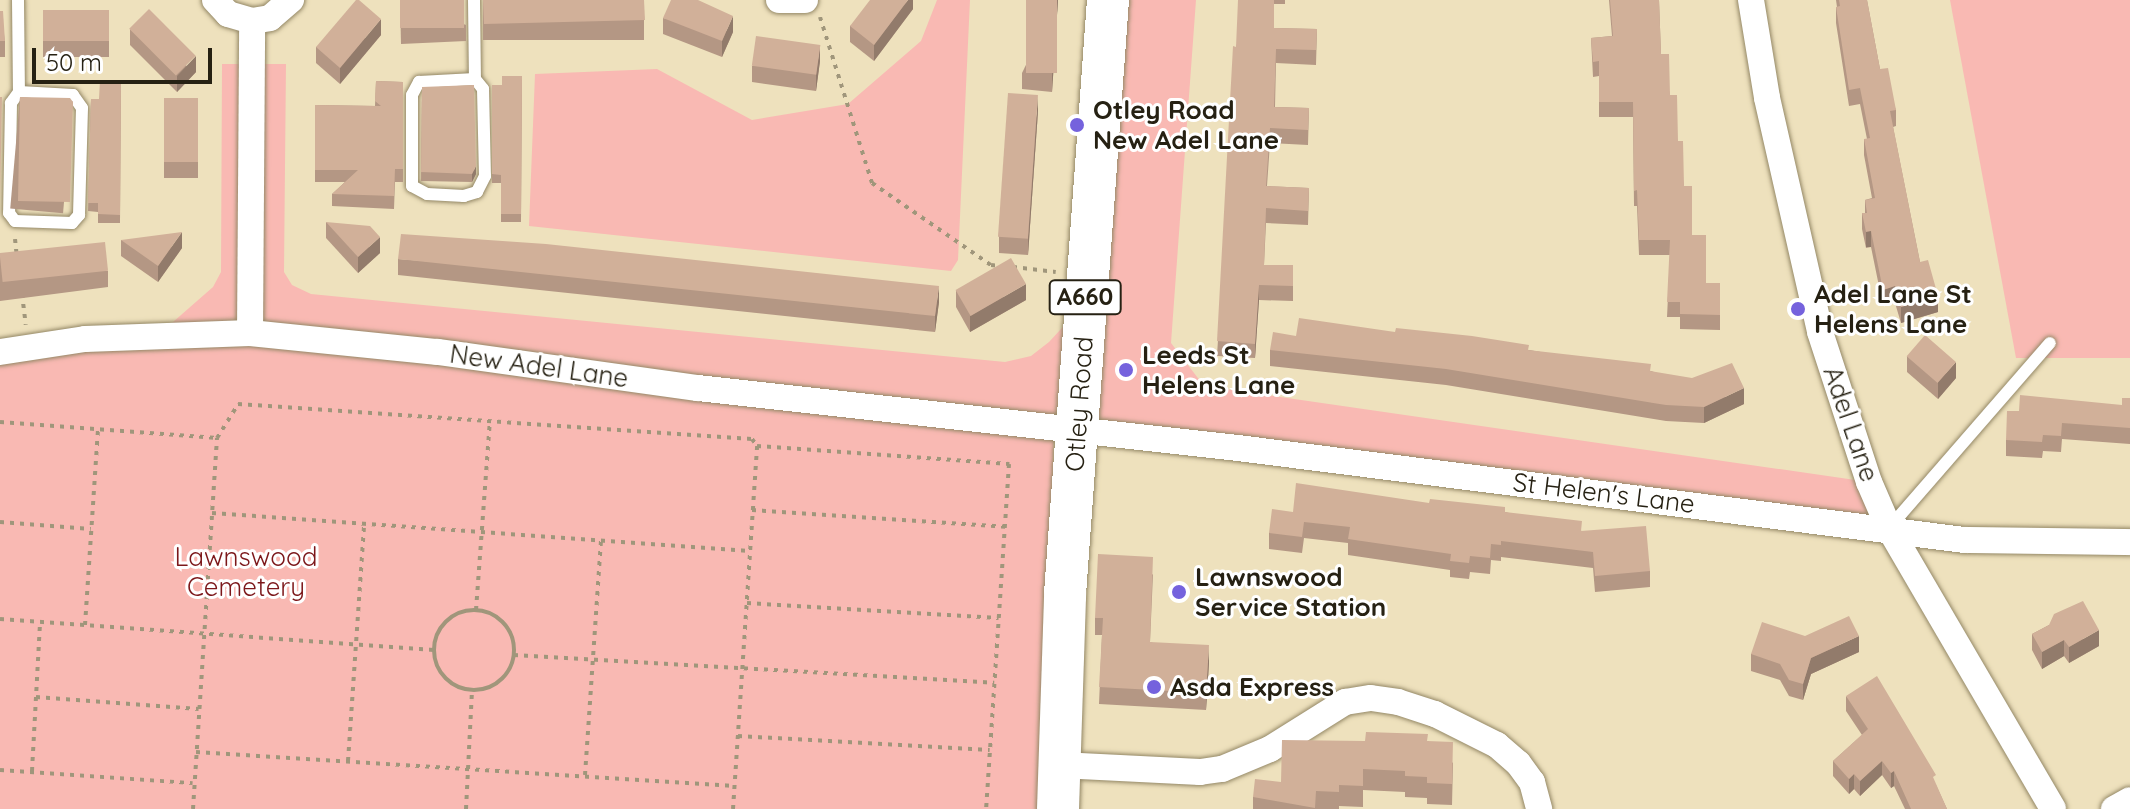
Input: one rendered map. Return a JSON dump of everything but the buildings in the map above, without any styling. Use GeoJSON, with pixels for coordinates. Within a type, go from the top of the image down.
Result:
{"type":"FeatureCollection","features":[{"type":"Feature","properties":{"kind":"highway","name":"Otley Road"},"geometry":{"type":"LineString","coordinates":[[1058,809],[1065,594],[1108,0]]}},
{"type":"Feature","properties":{"kind":"street"},"geometry":{"type":"LineString","coordinates":[[215,0],[228,14],[252,21],[270,18],[291,0]]}},
{"type":"Feature","properties":{"kind":"street"},"geometry":{"type":"LineString","coordinates":[[779,0],[812,8]]}},
{"type":"Feature","properties":{"kind":"street","name":"Adel Lane"},"geometry":{"type":"LineString","coordinates":[[1751,0],[1767,98],[1820,332],[1869,482],[1889,528],[2053,809]]}},
{"type":"Feature","properties":{"kind":"street"},"geometry":{"type":"LineString","coordinates":[[250,333],[252,21]]}},
{"type":"Feature","properties":{"kind":"street","name":"New Adel Lane"},"geometry":{"type":"LineString","coordinates":[[0,352],[85,339],[250,333],[438,352],[698,388],[1078,430]]}},
{"type":"Feature","properties":{"kind":"street","name":"St Helen's Lane"},"geometry":{"type":"LineString","coordinates":[[1078,430],[1889,528],[1964,540],[2130,542]]}},
{"type":"Feature","properties":{"kind":"street"},"geometry":{"type":"LineString","coordinates":[[1060,765],[1200,772],[1222,769],[1270,749],[1345,702],[1371,698],[1398,702],[1435,714],[1497,745],[1532,782],[1539,809]]}},
{"type":"Feature","properties":{"kind":"street"},"geometry":{"type":"LineString","coordinates":[[2114,809],[2130,800]]}},
{"type":"Feature","properties":{"kind":"lane"},"geometry":{"type":"LineString","coordinates":[[18,0],[19,92],[11,103],[9,213],[15,221],[72,223],[79,215],[82,108],[73,95],[19,92]]}},
{"type":"Feature","properties":{"kind":"lane"},"geometry":{"type":"LineString","coordinates":[[474,0],[475,79],[483,89],[485,176],[477,192],[464,196],[427,194],[412,186],[412,95],[419,82],[475,79]]}},
{"type":"Feature","properties":{"kind":"lane"},"geometry":{"type":"LineString","coordinates":[[1889,528],[2050,343]]}},
{"type":"Feature","properties":{"kind":"path"},"geometry":{"type":"LineString","coordinates":[[812,8],[872,183],[991,265],[1086,275]]}},
{"type":"Feature","properties":{"kind":"path"},"geometry":{"type":"LineString","coordinates":[[15,221],[17,259]]}},
{"type":"Feature","properties":{"kind":"path"},"geometry":{"type":"LineString","coordinates":[[21,288],[29,347]]}},
{"type":"Feature","properties":{"kind":"path"},"geometry":{"type":"LineString","coordinates":[[193,809],[217,438],[238,404],[752,439],[757,446],[733,809]]}},
{"type":"Feature","properties":{"kind":"path"},"geometry":{"type":"LineString","coordinates":[[476,610],[490,421]]}},
{"type":"Feature","properties":{"kind":"path"},"geometry":{"type":"LineString","coordinates":[[0,422],[217,438]]}},
{"type":"Feature","properties":{"kind":"path"},"geometry":{"type":"LineString","coordinates":[[85,625],[98,429]]}},
{"type":"Feature","properties":{"kind":"path"},"geometry":{"type":"LineString","coordinates":[[757,446],[1009,464],[986,809]]}},
{"type":"Feature","properties":{"kind":"path"},"geometry":{"type":"LineString","coordinates":[[752,510],[1005,527]]}},
{"type":"Feature","properties":{"kind":"path"},"geometry":{"type":"LineString","coordinates":[[212,513],[750,551]]}},
{"type":"Feature","properties":{"kind":"path"},"geometry":{"type":"LineString","coordinates":[[0,522],[91,529]]}},
{"type":"Feature","properties":{"kind":"path"},"geometry":{"type":"LineString","coordinates":[[348,761],[364,524]]}},
{"type":"Feature","properties":{"kind":"path"},"geometry":{"type":"LineString","coordinates":[[585,775],[601,540]]}},
{"type":"Feature","properties":{"kind":"path"},"geometry":{"type":"LineString","coordinates":[[747,603],[999,618]]}},
{"type":"Feature","properties":{"kind":"path"},"geometry":{"type":"LineString","coordinates":[[476,610],[500,620],[513,642],[514,655],[502,678],[491,686],[472,689],[453,683],[443,675],[434,650],[442,626],[464,611],[476,610]]}},
{"type":"Feature","properties":{"kind":"path"},"geometry":{"type":"LineString","coordinates":[[0,619],[434,650]]}},
{"type":"Feature","properties":{"kind":"path"},"geometry":{"type":"LineString","coordinates":[[32,772],[40,622]]}},
{"type":"Feature","properties":{"kind":"path"},"geometry":{"type":"LineString","coordinates":[[514,655],[995,683]]}},
{"type":"Feature","properties":{"kind":"path"},"geometry":{"type":"LineString","coordinates":[[466,809],[472,689]]}},
{"type":"Feature","properties":{"kind":"path"},"geometry":{"type":"LineString","coordinates":[[36,697],[199,709]]}},
{"type":"Feature","properties":{"kind":"path"},"geometry":{"type":"LineString","coordinates":[[738,736],[990,750]]}},
{"type":"Feature","properties":{"kind":"path"},"geometry":{"type":"LineString","coordinates":[[196,752],[735,786]]}},
{"type":"Feature","properties":{"kind":"path"},"geometry":{"type":"LineString","coordinates":[[0,770],[194,783]]}},
{"type":"Feature","properties":{"kind":"green space"},"geometry":{"type":"Polygon","coordinates":[[[937,0],[970,0],[958,260],[951,271],[529,226],[535,74],[657,69],[752,120],[848,104],[921,41],[937,0]]]}},
{"type":"Feature","properties":{"kind":"green space","name":"Lawnswood Cemetery"},"geometry":{"type":"Polygon","coordinates":[[[1108,0],[1196,0],[1171,343],[1204,386],[1869,482],[1889,528],[1054,427],[1050,602],[1038,809],[0,809],[0,352],[157,336],[213,287],[221,272],[222,64],[286,64],[284,272],[292,285],[311,294],[1005,362],[1031,356],[1049,342],[1085,303],[1108,0]]]}},
{"type":"Feature","properties":{"kind":"green space"},"geometry":{"type":"Polygon","coordinates":[[[1950,0],[2130,0],[2130,358],[2016,358],[1950,0]]]}},
{"type":"Feature","properties":{"kind":"place","name":"Otley Road New Adel Lane"},"geometry":{"type":"Point","coordinates":[1077,125]}},
{"type":"Feature","properties":{"kind":"place","name":"Adel Lane St Helens Lane"},"geometry":{"type":"Point","coordinates":[1798,309]}},
{"type":"Feature","properties":{"kind":"place","name":"Leeds St Helens Lane"},"geometry":{"type":"Point","coordinates":[1126,370]}},
{"type":"Feature","properties":{"kind":"place","name":"Lawnswood Service Station"},"geometry":{"type":"Point","coordinates":[1179,592]}},
{"type":"Feature","properties":{"kind":"place","name":"Asda Express"},"geometry":{"type":"Point","coordinates":[1154,687]}}]}
